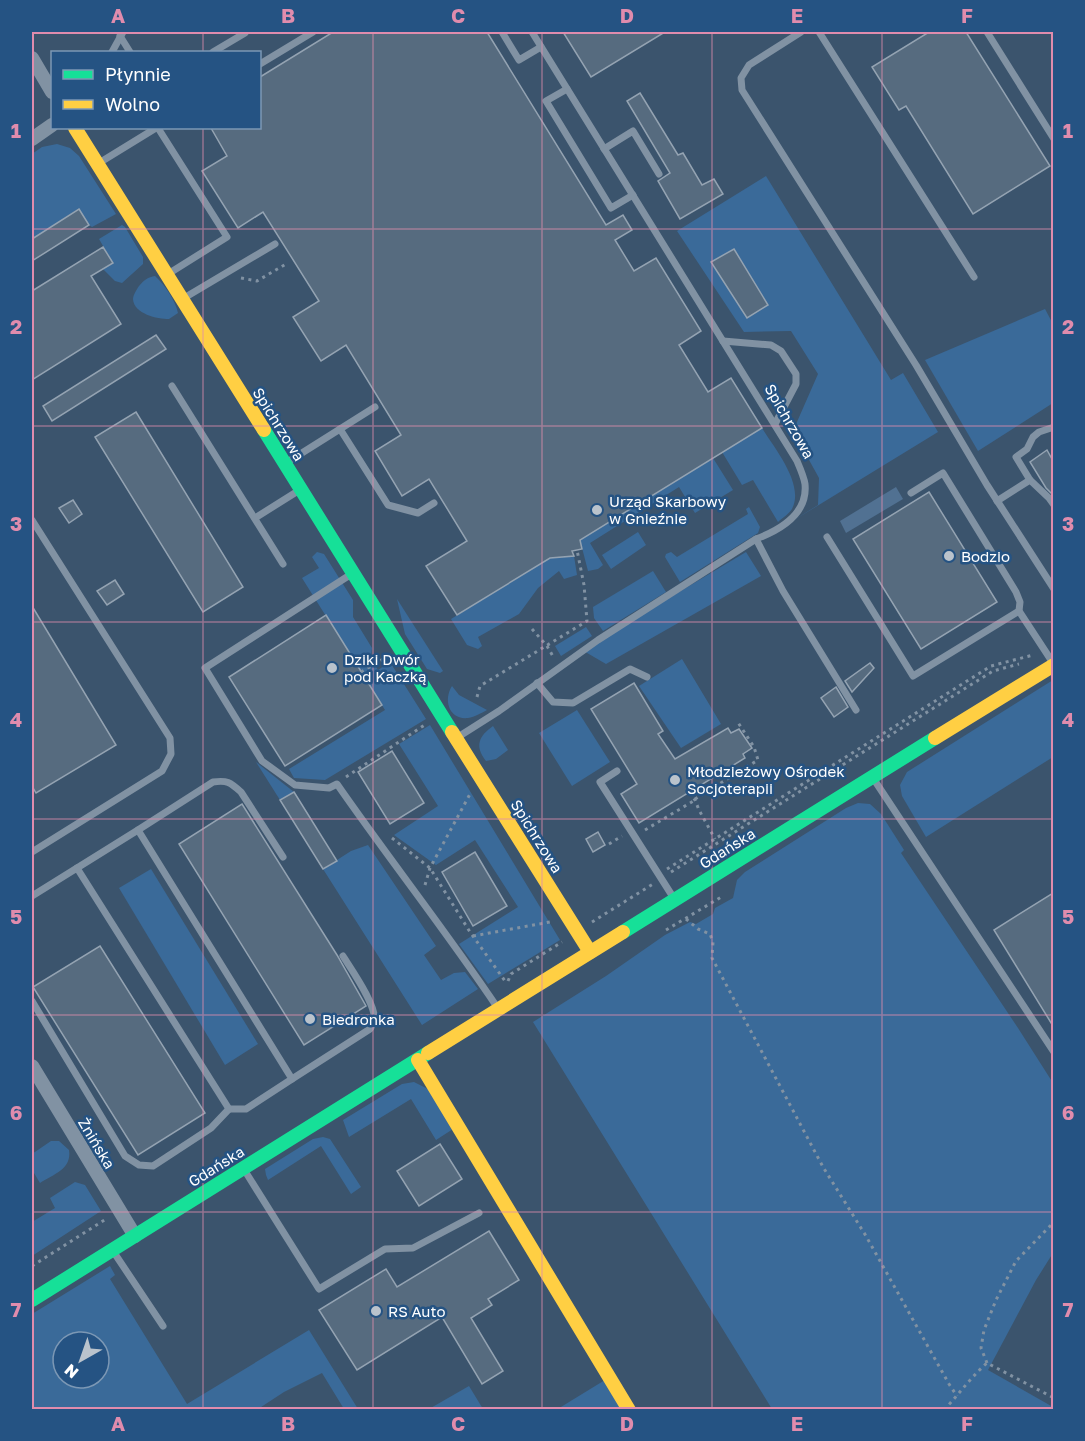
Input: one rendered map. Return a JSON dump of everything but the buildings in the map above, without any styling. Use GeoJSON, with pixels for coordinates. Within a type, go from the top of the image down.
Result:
{"type":"FeatureCollection","features":[{"type":"Feature","properties":{"kind":"street"},"geometry":{"type":"LineString","coordinates":[[32,58],[51,90]]}},
{"type":"Feature","properties":{"kind":"street"},"geometry":{"type":"LineString","coordinates":[[32,139],[51,126]]}},
{"type":"Feature","properties":{"kind":"street","name":"Spichrzowa"},"geometry":{"type":"LineString","coordinates":[[76,129],[590,952]]}},
{"type":"Feature","properties":{"kind":"street","name":"Gdańska"},"geometry":{"type":"LineString","coordinates":[[32,1300],[418,1060],[495,1004],[590,952],[1053,665]]}},
{"type":"Feature","properties":{"kind":"street"},"geometry":{"type":"LineString","coordinates":[[418,1060],[629,1410]]}},
{"type":"Feature","properties":{"kind":"street","name":"Żnińska"},"geometry":{"type":"LineString","coordinates":[[32,1066],[135,1236]]}},
{"type":"Feature","properties":{"kind":"lane"},"geometry":{"type":"LineString","coordinates":[[261,63],[313,32]]}},
{"type":"Feature","properties":{"kind":"lane"},"geometry":{"type":"LineString","coordinates":[[502,32],[519,60],[541,47]]}},
{"type":"Feature","properties":{"kind":"lane","name":"Spichrzowa"},"geometry":{"type":"LineString","coordinates":[[456,738],[499,711],[598,640],[756,540],[784,526],[803,503],[805,483],[797,461],[532,32]]}},
{"type":"Feature","properties":{"kind":"lane"},"geometry":{"type":"LineString","coordinates":[[801,32],[748,64],[741,78],[742,90],[916,365],[997,501],[1053,589]]}},
{"type":"Feature","properties":{"kind":"lane"},"geometry":{"type":"LineString","coordinates":[[819,32],[974,277]]}},
{"type":"Feature","properties":{"kind":"lane"},"geometry":{"type":"LineString","coordinates":[[987,32],[1053,139]]}},
{"type":"Feature","properties":{"kind":"lane"},"geometry":{"type":"LineString","coordinates":[[215,51],[245,33]]}},
{"type":"Feature","properties":{"kind":"lane"},"geometry":{"type":"LineString","coordinates":[[113,51],[122,34]]}},
{"type":"Feature","properties":{"kind":"lane"},"geometry":{"type":"LineString","coordinates":[[122,34],[130,51]]}},
{"type":"Feature","properties":{"kind":"lane"},"geometry":{"type":"LineString","coordinates":[[567,88],[546,101],[611,208],[633,195]]}},
{"type":"Feature","properties":{"kind":"lane"},"geometry":{"type":"LineString","coordinates":[[97,164],[155,129]]}},
{"type":"Feature","properties":{"kind":"lane"},"geometry":{"type":"LineString","coordinates":[[158,129],[227,237],[166,275]]}},
{"type":"Feature","properties":{"kind":"lane"},"geometry":{"type":"LineString","coordinates":[[604,148],[633,131],[659,174]]}},
{"type":"Feature","properties":{"kind":"lane"},"geometry":{"type":"LineString","coordinates":[[182,299],[274,244]]}},
{"type":"Feature","properties":{"kind":"lane"},"geometry":{"type":"LineString","coordinates":[[723,341],[771,345],[781,351],[796,374],[796,384],[775,424]]}},
{"type":"Feature","properties":{"kind":"lane"},"geometry":{"type":"LineString","coordinates":[[172,386],[283,564]]}},
{"type":"Feature","properties":{"kind":"lane"},"geometry":{"type":"LineString","coordinates":[[284,464],[375,407]]}},
{"type":"Feature","properties":{"kind":"lane"},"geometry":{"type":"LineString","coordinates":[[1052,499],[1030,480],[1016,457],[1027,449],[1033,437],[1039,432],[1053,427]]}},
{"type":"Feature","properties":{"kind":"lane"},"geometry":{"type":"LineString","coordinates":[[340,429],[387,505],[418,513],[434,503]]}},
{"type":"Feature","properties":{"kind":"lane"},"geometry":{"type":"LineString","coordinates":[[911,493],[943,473],[1016,592],[1020,602],[1019,611],[1053,665]]}},
{"type":"Feature","properties":{"kind":"lane"},"geometry":{"type":"LineString","coordinates":[[997,501],[1030,480]]}},
{"type":"Feature","properties":{"kind":"lane"},"geometry":{"type":"LineString","coordinates":[[255,518],[301,489]]}},
{"type":"Feature","properties":{"kind":"lane"},"geometry":{"type":"LineString","coordinates":[[32,520],[170,738],[171,754],[162,771],[32,852]]}},
{"type":"Feature","properties":{"kind":"lane"},"geometry":{"type":"LineString","coordinates":[[827,537],[913,676],[1019,611]]}},
{"type":"Feature","properties":{"kind":"lane"},"geometry":{"type":"LineString","coordinates":[[756,540],[783,591],[856,710]]}},
{"type":"Feature","properties":{"kind":"lane"},"geometry":{"type":"LineString","coordinates":[[353,573],[205,668],[262,761],[295,785],[329,788],[337,784],[495,1004]]}},
{"type":"Feature","properties":{"kind":"lane"},"geometry":{"type":"LineString","coordinates":[[537,683],[553,702],[573,703],[630,669],[647,677]]}},
{"type":"Feature","properties":{"kind":"lane"},"geometry":{"type":"LineString","coordinates":[[617,771],[600,782],[675,900]]}},
{"type":"Feature","properties":{"kind":"lane"},"geometry":{"type":"LineString","coordinates":[[873,778],[1053,1052]]}},
{"type":"Feature","properties":{"kind":"lane"},"geometry":{"type":"LineString","coordinates":[[32,896],[213,782],[225,781],[233,784],[241,792],[282,857]]}},
{"type":"Feature","properties":{"kind":"lane"},"geometry":{"type":"LineString","coordinates":[[138,830],[292,1079]]}},
{"type":"Feature","properties":{"kind":"lane"},"geometry":{"type":"LineString","coordinates":[[77,868],[229,1109]]}},
{"type":"Feature","properties":{"kind":"lane"},"geometry":{"type":"LineString","coordinates":[[32,1001],[125,1156],[139,1165],[153,1166],[211,1128],[229,1109],[246,1109],[370,1029],[375,1020],[371,1003],[343,956]]}},
{"type":"Feature","properties":{"kind":"lane"},"geometry":{"type":"LineString","coordinates":[[244,1169],[319,1288],[385,1249],[413,1248],[479,1213]]}},
{"type":"Feature","properties":{"kind":"lane"},"geometry":{"type":"LineString","coordinates":[[113,1250],[163,1326]]}},
{"type":"Feature","properties":{"kind":"path"},"geometry":{"type":"LineString","coordinates":[[223,275],[258,280],[286,264]]}},
{"type":"Feature","properties":{"kind":"path"},"geometry":{"type":"LineString","coordinates":[[477,697],[480,687],[587,621],[578,550]]}},
{"type":"Feature","properties":{"kind":"path"},"geometry":{"type":"LineString","coordinates":[[532,628],[560,667]]}},
{"type":"Feature","properties":{"kind":"path"},"geometry":{"type":"LineString","coordinates":[[495,1004],[506,989],[511,974],[560,942],[590,926],[593,921],[715,839],[991,666],[1038,654]]}},
{"type":"Feature","properties":{"kind":"path"},"geometry":{"type":"LineString","coordinates":[[361,672],[391,655]]}},
{"type":"Feature","properties":{"kind":"path"},"geometry":{"type":"LineString","coordinates":[[660,876],[993,671],[1028,663]]}},
{"type":"Feature","properties":{"kind":"path"},"geometry":{"type":"LineString","coordinates":[[337,784],[432,720]]}},
{"type":"Feature","properties":{"kind":"path"},"geometry":{"type":"LineString","coordinates":[[635,836],[758,760],[754,747],[737,721]]}},
{"type":"Feature","properties":{"kind":"path"},"geometry":{"type":"LineString","coordinates":[[421,898],[430,868],[474,787]]}},
{"type":"Feature","properties":{"kind":"path"},"geometry":{"type":"LineString","coordinates":[[690,792],[715,839]]}},
{"type":"Feature","properties":{"kind":"path"},"geometry":{"type":"LineString","coordinates":[[393,838],[430,868],[472,936],[505,981]]}},
{"type":"Feature","properties":{"kind":"path"},"geometry":{"type":"LineString","coordinates":[[666,930],[723,896]]}},
{"type":"Feature","properties":{"kind":"path"},"geometry":{"type":"LineString","coordinates":[[686,919],[698,929],[710,934],[713,942],[712,958],[767,1062],[824,1167],[957,1396]]}},
{"type":"Feature","properties":{"kind":"path"},"geometry":{"type":"LineString","coordinates":[[472,936],[553,922]]}},
{"type":"Feature","properties":{"kind":"path"},"geometry":{"type":"LineString","coordinates":[[32,1266],[119,1212]]}},
{"type":"Feature","properties":{"kind":"path"},"geometry":{"type":"LineString","coordinates":[[1053,1222],[1016,1261],[996,1300],[984,1330],[981,1348],[987,1363],[1053,1398]]}},
{"type":"Feature","properties":{"kind":"path"},"geometry":{"type":"LineString","coordinates":[[944,1410],[987,1363]]}},
{"type":"Feature","properties":{"kind":"shaded area"},"geometry":{"type":"Polygon","coordinates":[[[57,144],[70,148],[79,156],[116,214],[92,227],[78,209],[32,239],[32,154],[42,147],[57,144]]]}},
{"type":"Feature","properties":{"kind":"shaded area"},"geometry":{"type":"Polygon","coordinates":[[[766,176],[891,380],[903,373],[938,432],[791,522],[818,505],[819,478],[793,431],[818,374],[791,331],[744,332],[677,231],[766,176]]]}},
{"type":"Feature","properties":{"kind":"shaded area"},"geometry":{"type":"Polygon","coordinates":[[[122,225],[143,257],[143,264],[122,283],[115,281],[103,269],[113,263],[99,239],[122,225]]]}},
{"type":"Feature","properties":{"kind":"shaded area"},"geometry":{"type":"Polygon","coordinates":[[[155,276],[169,293],[177,308],[178,313],[169,319],[147,315],[134,304],[133,297],[139,286],[146,279],[155,276]]]}},
{"type":"Feature","properties":{"kind":"shaded area"},"geometry":{"type":"Polygon","coordinates":[[[1045,309],[1053,324],[1053,403],[978,451],[925,360],[1045,309]]]}},
{"type":"Feature","properties":{"kind":"shaded area"},"geometry":{"type":"Polygon","coordinates":[[[762,428],[786,467],[794,489],[795,499],[792,509],[778,522],[753,480],[742,485],[722,452],[762,428]]]}},
{"type":"Feature","properties":{"kind":"shaded area"},"geometry":{"type":"Polygon","coordinates":[[[713,458],[733,490],[695,513],[679,487],[590,543],[603,565],[598,569],[588,571],[580,540],[713,458]]]}},
{"type":"Feature","properties":{"kind":"shaded area"},"geometry":{"type":"Polygon","coordinates":[[[896,487],[903,499],[846,533],[840,521],[896,487]]]}},
{"type":"Feature","properties":{"kind":"shaded area"},"geometry":{"type":"Polygon","coordinates":[[[749,507],[760,527],[758,533],[680,582],[665,557],[666,554],[671,552],[677,557],[748,514],[746,509],[749,507]]]}},
{"type":"Feature","properties":{"kind":"shaded area"},"geometry":{"type":"Polygon","coordinates":[[[638,532],[646,545],[611,569],[602,555],[638,532]]]}},
{"type":"Feature","properties":{"kind":"shaded area"},"geometry":{"type":"Polygon","coordinates":[[[317,552],[324,554],[353,600],[353,617],[372,648],[371,657],[378,670],[390,662],[426,719],[325,780],[294,778],[289,769],[385,710],[302,578],[319,568],[312,557],[317,552]]]}},
{"type":"Feature","properties":{"kind":"shaded area"},"geometry":{"type":"Polygon","coordinates":[[[746,552],[761,576],[606,664],[582,650],[746,552]]]}},
{"type":"Feature","properties":{"kind":"shaded area"},"geometry":{"type":"Polygon","coordinates":[[[574,556],[577,575],[564,579],[559,571],[538,588],[519,614],[478,637],[482,646],[478,649],[467,645],[451,619],[550,558],[574,556]]]}},
{"type":"Feature","properties":{"kind":"shaded area"},"geometry":{"type":"Polygon","coordinates":[[[653,571],[666,592],[603,631],[594,618],[593,607],[653,571]]]}},
{"type":"Feature","properties":{"kind":"shaded area"},"geometry":{"type":"Polygon","coordinates":[[[397,599],[443,671],[440,673],[427,669],[405,634],[397,599]]]}},
{"type":"Feature","properties":{"kind":"shaded area"},"geometry":{"type":"Polygon","coordinates":[[[586,627],[592,636],[561,656],[555,646],[586,627]]]}},
{"type":"Feature","properties":{"kind":"shaded area"},"geometry":{"type":"Polygon","coordinates":[[[682,659],[721,724],[681,748],[639,686],[682,659]]]}},
{"type":"Feature","properties":{"kind":"shaded area"},"geometry":{"type":"Polygon","coordinates":[[[1053,680],[1053,757],[926,837],[902,796],[900,785],[907,772],[1053,680]]]}},
{"type":"Feature","properties":{"kind":"shaded area"},"geometry":{"type":"Polygon","coordinates":[[[452,686],[459,695],[487,710],[468,718],[456,716],[448,703],[452,686]]]}},
{"type":"Feature","properties":{"kind":"shaded area"},"geometry":{"type":"Polygon","coordinates":[[[577,710],[610,762],[572,786],[539,733],[577,710]]]}},
{"type":"Feature","properties":{"kind":"shaded area"},"geometry":{"type":"Polygon","coordinates":[[[430,725],[560,940],[488,984],[459,944],[518,907],[475,840],[436,865],[394,835],[438,806],[399,744],[430,725]]]}},
{"type":"Feature","properties":{"kind":"shaded area"},"geometry":{"type":"Polygon","coordinates":[[[493,726],[508,750],[496,759],[486,761],[479,746],[481,738],[493,726]]]}},
{"type":"Feature","properties":{"kind":"shaded area"},"geometry":{"type":"Polygon","coordinates":[[[256,762],[294,792],[280,800],[256,762]]]}},
{"type":"Feature","properties":{"kind":"shaded area"},"geometry":{"type":"Polygon","coordinates":[[[858,803],[870,804],[881,814],[904,850],[901,853],[1053,1083],[1053,1253],[988,1370],[1053,1409],[772,1409],[533,1022],[665,935],[690,922],[696,924],[713,914],[715,908],[733,898],[737,880],[745,872],[846,808],[858,803]]]}},
{"type":"Feature","properties":{"kind":"shaded area"},"geometry":{"type":"Polygon","coordinates":[[[368,845],[436,946],[424,955],[441,980],[454,973],[465,972],[478,989],[422,1025],[323,869],[351,851],[368,845]]]}},
{"type":"Feature","properties":{"kind":"shaded area"},"geometry":{"type":"Polygon","coordinates":[[[151,869],[258,1044],[225,1065],[119,888],[151,869]]]}},
{"type":"Feature","properties":{"kind":"shaded area"},"geometry":{"type":"Polygon","coordinates":[[[414,1082],[428,1089],[453,1129],[436,1140],[411,1099],[349,1137],[343,1120],[402,1084],[414,1082]]]}},
{"type":"Feature","properties":{"kind":"shaded area"},"geometry":{"type":"Polygon","coordinates":[[[323,1137],[330,1139],[361,1187],[351,1194],[321,1146],[268,1180],[265,1169],[313,1139],[323,1137]]]}},
{"type":"Feature","properties":{"kind":"shaded area"},"geometry":{"type":"Polygon","coordinates":[[[51,1141],[59,1141],[69,1150],[68,1162],[61,1170],[40,1183],[34,1173],[32,1175],[32,1154],[51,1141]]]}},
{"type":"Feature","properties":{"kind":"shaded area"},"geometry":{"type":"Polygon","coordinates":[[[75,1182],[85,1185],[101,1211],[32,1256],[32,1222],[55,1208],[50,1198],[75,1182]]]}},
{"type":"Feature","properties":{"kind":"shaded area"},"geometry":{"type":"Polygon","coordinates":[[[110,1266],[115,1275],[110,1279],[187,1404],[309,1330],[358,1409],[344,1409],[322,1373],[284,1392],[258,1409],[32,1409],[32,1314],[110,1266]]]}},
{"type":"Feature","properties":{"kind":"shaded area"},"geometry":{"type":"Polygon","coordinates":[[[605,1380],[623,1410],[556,1410],[605,1380]]]}},
{"type":"Feature","properties":{"kind":"shaded area"},"geometry":{"type":"Polygon","coordinates":[[[469,1386],[483,1409],[429,1409],[469,1386]]]}},
{"type":"Feature","properties":{"kind":"traffic: fast"},"geometry":{"type":"LineString","coordinates":[[264,430],[452,732]]}},
{"type":"Feature","properties":{"kind":"traffic: fast"},"geometry":{"type":"LineString","coordinates":[[623,932],[935,738]]}},
{"type":"Feature","properties":{"kind":"traffic: fast"},"geometry":{"type":"LineString","coordinates":[[32,1300],[428,1053]]}},
{"type":"Feature","properties":{"kind":"traffic: slow"},"geometry":{"type":"LineString","coordinates":[[76,129],[264,430]]}},
{"type":"Feature","properties":{"kind":"traffic: slow"},"geometry":{"type":"LineString","coordinates":[[935,738],[1054,665]]}},
{"type":"Feature","properties":{"kind":"traffic: slow"},"geometry":{"type":"LineString","coordinates":[[452,732],[590,952]]}},
{"type":"Feature","properties":{"kind":"traffic: slow"},"geometry":{"type":"LineString","coordinates":[[428,1053],[623,932]]}},
{"type":"Feature","properties":{"kind":"traffic: slow"},"geometry":{"type":"LineString","coordinates":[[418,1060],[629,1410]]}},
{"type":"Feature","properties":{"kind":"place","name":"Urząd Skarbowy w Gnieźnie"},"geometry":{"type":"Point","coordinates":[597,510]}},
{"type":"Feature","properties":{"kind":"place","name":"Bodzio"},"geometry":{"type":"Point","coordinates":[949,556]}},
{"type":"Feature","properties":{"kind":"place","name":"Dziki Dwór pod Kaczką"},"geometry":{"type":"Point","coordinates":[332,668]}},
{"type":"Feature","properties":{"kind":"place","name":"Młodzieżowy Ośrodek Socjoterapii"},"geometry":{"type":"Point","coordinates":[675,780]}},
{"type":"Feature","properties":{"kind":"place","name":"Biedronka"},"geometry":{"type":"Point","coordinates":[310,1019]}},
{"type":"Feature","properties":{"kind":"place","name":"RS Auto"},"geometry":{"type":"Point","coordinates":[376,1311]}}]}
